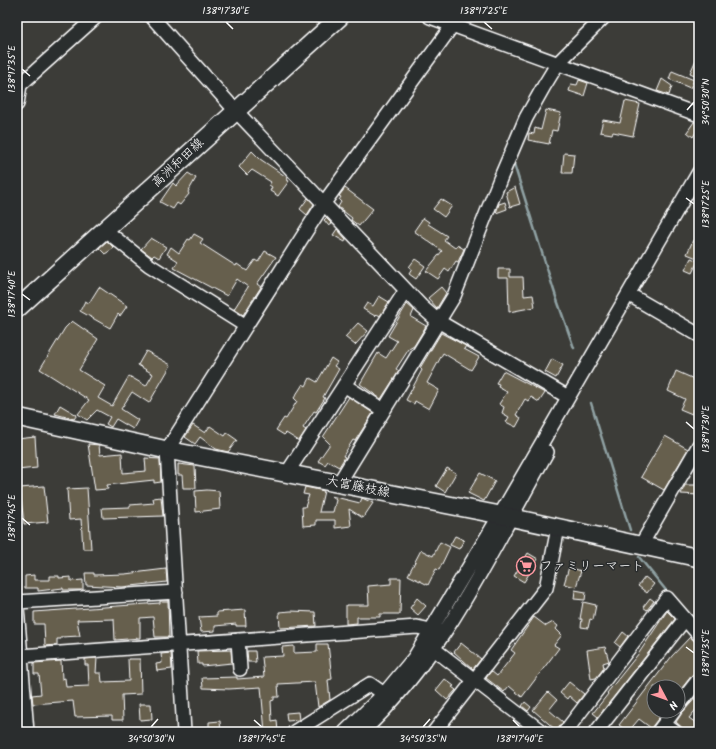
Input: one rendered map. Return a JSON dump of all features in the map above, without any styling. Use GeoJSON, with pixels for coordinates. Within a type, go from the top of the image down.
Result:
{"type":"FeatureCollection","features":[{"type":"Feature","properties":{"kind":"main road","name":"高洲和田線"},"geometry":{"type":"LineString","coordinates":[[17,309],[235,110],[340,17]]}},
{"type":"Feature","properties":{"kind":"main road","name":"大富藤枝線"},"geometry":{"type":"LineString","coordinates":[[17,417],[167,450],[505,516],[699,558]]}},
{"type":"Feature","properties":{"kind":"street"},"geometry":{"type":"LineString","coordinates":[[17,104],[20,85],[96,17]]}},
{"type":"Feature","properties":{"kind":"street"},"geometry":{"type":"LineString","coordinates":[[152,17],[235,110],[406,290],[438,321],[568,397]]}},
{"type":"Feature","properties":{"kind":"street"},"geometry":{"type":"LineString","coordinates":[[430,17],[699,115]]}},
{"type":"Feature","properties":{"kind":"street"},"geometry":{"type":"LineString","coordinates":[[339,483],[454,296],[500,178],[526,118],[558,63],[604,17]]}},
{"type":"Feature","properties":{"kind":"street"},"geometry":{"type":"LineString","coordinates":[[184,732],[180,644],[167,450],[324,203],[452,26]]}},
{"type":"Feature","properties":{"kind":"street"},"geometry":{"type":"LineString","coordinates":[[362,732],[400,693],[434,649],[450,625],[505,516],[568,397],[699,172]]}},
{"type":"Feature","properties":{"kind":"street"},"geometry":{"type":"LineString","coordinates":[[345,732],[384,694],[414,658],[505,516],[635,298],[699,186]]}},
{"type":"Feature","properties":{"kind":"street"},"geometry":{"type":"LineString","coordinates":[[105,230],[149,265],[246,326]]}},
{"type":"Feature","properties":{"kind":"street"},"geometry":{"type":"LineString","coordinates":[[287,473],[406,290]]}},
{"type":"Feature","properties":{"kind":"street"},"geometry":{"type":"LineString","coordinates":[[635,298],[699,335]]}},
{"type":"Feature","properties":{"kind":"street"},"geometry":{"type":"LineString","coordinates":[[344,385],[383,410]]}},
{"type":"Feature","properties":{"kind":"street"},"geometry":{"type":"LineString","coordinates":[[641,545],[699,445]]}},
{"type":"Feature","properties":{"kind":"street"},"geometry":{"type":"LineString","coordinates":[[434,732],[546,588],[558,528]]}},
{"type":"Feature","properties":{"kind":"street"},"geometry":{"type":"LineString","coordinates":[[17,602],[176,592]]}},
{"type":"Feature","properties":{"kind":"street"},"geometry":{"type":"LineString","coordinates":[[565,732],[667,598],[699,635]]}},
{"type":"Feature","properties":{"kind":"street"},"geometry":{"type":"LineString","coordinates":[[17,608],[18,642],[27,732]]}},
{"type":"Feature","properties":{"kind":"street"},"geometry":{"type":"LineString","coordinates":[[596,732],[685,619]]}},
{"type":"Feature","properties":{"kind":"street"},"geometry":{"type":"LineString","coordinates":[[20,656],[418,627],[431,630]]}},
{"type":"Feature","properties":{"kind":"street"},"geometry":{"type":"LineString","coordinates":[[238,640],[240,669]]}},
{"type":"Feature","properties":{"kind":"street"},"geometry":{"type":"LineString","coordinates":[[434,649],[542,732]]}},
{"type":"Feature","properties":{"kind":"street"},"geometry":{"type":"LineString","coordinates":[[686,696],[699,679]]}},
{"type":"Feature","properties":{"kind":"street"},"geometry":{"type":"LineString","coordinates":[[294,732],[370,684],[384,694]]}},
{"type":"Feature","properties":{"kind":"street"},"geometry":{"type":"LineString","coordinates":[[668,719],[661,728],[675,732]]}},
{"type":"Feature","properties":{"kind":"building"},"geometry":{"type":"Polygon","coordinates":[[[699,53],[699,77],[690,73],[699,53]]]}},
{"type":"Feature","properties":{"kind":"building"},"geometry":{"type":"Polygon","coordinates":[[[672,71],[694,80],[690,88],[669,79],[672,71]]]}},
{"type":"Feature","properties":{"kind":"building"},"geometry":{"type":"Polygon","coordinates":[[[662,79],[672,86],[669,95],[657,91],[662,79]]]}},
{"type":"Feature","properties":{"kind":"building"},"geometry":{"type":"Polygon","coordinates":[[[579,80],[588,83],[584,96],[569,91],[571,84],[577,85],[579,80]]]}},
{"type":"Feature","properties":{"kind":"building"},"geometry":{"type":"Polygon","coordinates":[[[625,101],[640,104],[633,136],[613,132],[612,134],[600,132],[603,120],[620,123],[625,101]]]}},
{"type":"Feature","properties":{"kind":"building"},"geometry":{"type":"Polygon","coordinates":[[[546,110],[561,113],[557,131],[552,130],[549,144],[528,140],[529,133],[534,134],[535,128],[541,130],[546,110]]]}},
{"type":"Feature","properties":{"kind":"building"},"geometry":{"type":"Polygon","coordinates":[[[694,122],[699,123],[699,127],[693,137],[687,132],[694,122]]]}},
{"type":"Feature","properties":{"kind":"building"},"geometry":{"type":"Polygon","coordinates":[[[252,151],[260,159],[288,178],[287,180],[289,181],[278,196],[270,191],[272,187],[269,185],[271,182],[252,170],[247,175],[239,167],[252,151]]]}},
{"type":"Feature","properties":{"kind":"building"},"geometry":{"type":"Polygon","coordinates":[[[564,153],[574,154],[572,173],[562,173],[564,153]]]}},
{"type":"Feature","properties":{"kind":"building"},"geometry":{"type":"Polygon","coordinates":[[[188,173],[196,178],[188,192],[189,194],[180,205],[177,203],[173,209],[160,202],[173,183],[176,186],[188,173]]]}},
{"type":"Feature","properties":{"kind":"building"},"geometry":{"type":"Polygon","coordinates":[[[515,187],[520,204],[510,207],[506,192],[515,187]]]}},
{"type":"Feature","properties":{"kind":"building"},"geometry":{"type":"Polygon","coordinates":[[[345,188],[373,209],[359,226],[351,220],[352,218],[338,207],[341,202],[339,200],[341,197],[339,196],[345,188]]]}},
{"type":"Feature","properties":{"kind":"building"},"geometry":{"type":"Polygon","coordinates":[[[308,198],[314,204],[307,215],[300,209],[308,198]]]}},
{"type":"Feature","properties":{"kind":"building"},"geometry":{"type":"Polygon","coordinates":[[[441,199],[452,206],[444,217],[433,209],[441,199]]]}},
{"type":"Feature","properties":{"kind":"building"},"geometry":{"type":"Polygon","coordinates":[[[505,202],[507,209],[496,213],[499,204],[505,202]]]}},
{"type":"Feature","properties":{"kind":"building"},"geometry":{"type":"Polygon","coordinates":[[[326,218],[332,224],[329,226],[324,220],[326,218]]]}},
{"type":"Feature","properties":{"kind":"building"},"geometry":{"type":"Polygon","coordinates":[[[423,218],[429,222],[428,224],[447,236],[444,240],[455,248],[457,245],[464,249],[458,262],[456,261],[449,272],[445,269],[438,279],[426,271],[442,251],[414,231],[423,218]]]}},
{"type":"Feature","properties":{"kind":"building"},"geometry":{"type":"Polygon","coordinates":[[[337,229],[346,239],[345,242],[333,235],[337,229]]]}},
{"type":"Feature","properties":{"kind":"building"},"geometry":{"type":"Polygon","coordinates":[[[194,234],[203,239],[200,243],[236,266],[237,264],[247,271],[255,260],[258,262],[265,251],[276,257],[257,284],[261,287],[243,315],[234,309],[248,287],[237,279],[227,296],[174,268],[178,261],[167,254],[171,247],[179,253],[188,239],[190,240],[194,234]]]}},
{"type":"Feature","properties":{"kind":"building"},"geometry":{"type":"Polygon","coordinates":[[[151,238],[166,247],[159,258],[154,255],[152,257],[141,249],[151,238]]]}},
{"type":"Feature","properties":{"kind":"building"},"geometry":{"type":"Polygon","coordinates":[[[693,240],[699,242],[699,254],[697,258],[687,254],[693,240]]]}},
{"type":"Feature","properties":{"kind":"building"},"geometry":{"type":"Polygon","coordinates":[[[107,241],[114,248],[105,254],[99,248],[107,241]]]}},
{"type":"Feature","properties":{"kind":"building"},"geometry":{"type":"Polygon","coordinates":[[[691,258],[698,261],[692,273],[685,270],[691,258]]]}},
{"type":"Feature","properties":{"kind":"building"},"geometry":{"type":"Polygon","coordinates":[[[415,259],[425,266],[416,279],[409,274],[412,269],[409,267],[415,259]]]}},
{"type":"Feature","properties":{"kind":"building"},"geometry":{"type":"Polygon","coordinates":[[[498,269],[510,269],[510,277],[523,277],[524,296],[533,295],[535,307],[509,312],[508,278],[498,278],[498,269]]]}},
{"type":"Feature","properties":{"kind":"building"},"geometry":{"type":"Polygon","coordinates":[[[99,287],[127,306],[120,316],[118,314],[110,328],[80,311],[85,301],[89,303],[99,287]]]}},
{"type":"Feature","properties":{"kind":"building"},"geometry":{"type":"Polygon","coordinates":[[[441,287],[446,293],[437,308],[428,298],[441,287]]]}},
{"type":"Feature","properties":{"kind":"building"},"geometry":{"type":"Polygon","coordinates":[[[379,296],[389,302],[380,316],[377,314],[375,316],[363,309],[367,303],[373,306],[379,296]]]}},
{"type":"Feature","properties":{"kind":"building"},"geometry":{"type":"Polygon","coordinates":[[[407,304],[414,310],[411,317],[426,326],[414,346],[409,349],[396,369],[399,371],[381,399],[360,384],[378,353],[386,358],[397,341],[388,336],[407,304]]]}},
{"type":"Feature","properties":{"kind":"building"},"geometry":{"type":"Polygon","coordinates":[[[72,321],[98,339],[79,370],[105,386],[98,398],[112,406],[129,376],[146,386],[153,374],[138,365],[146,351],[171,365],[149,403],[132,392],[121,409],[138,420],[133,429],[116,419],[111,427],[106,424],[110,417],[97,410],[87,420],[78,414],[89,400],[40,369],[65,328],[72,321]]]}},
{"type":"Feature","properties":{"kind":"building"},"geometry":{"type":"Polygon","coordinates":[[[358,323],[368,331],[355,345],[345,337],[358,323]]]}},
{"type":"Feature","properties":{"kind":"building"},"geometry":{"type":"Polygon","coordinates":[[[441,333],[466,346],[464,349],[479,357],[471,370],[443,353],[427,383],[439,390],[429,409],[415,401],[414,404],[406,400],[422,370],[420,368],[441,333]]]}},
{"type":"Feature","properties":{"kind":"building"},"geometry":{"type":"Polygon","coordinates":[[[331,358],[337,362],[334,366],[339,369],[323,397],[325,398],[303,428],[306,430],[299,441],[286,433],[284,435],[276,430],[284,418],[286,419],[297,401],[294,398],[303,384],[306,386],[310,378],[317,382],[331,358]]]}},
{"type":"Feature","properties":{"kind":"building"},"geometry":{"type":"Polygon","coordinates":[[[552,359],[563,365],[556,378],[545,372],[552,359]]]}},
{"type":"Feature","properties":{"kind":"building"},"geometry":{"type":"Polygon","coordinates":[[[699,368],[699,398],[692,414],[680,409],[685,399],[668,391],[676,371],[694,379],[699,368]]]}},
{"type":"Feature","properties":{"kind":"building"},"geometry":{"type":"Polygon","coordinates":[[[503,371],[545,393],[539,402],[531,397],[528,401],[525,399],[516,415],[521,418],[516,427],[506,422],[509,417],[502,413],[504,407],[499,404],[507,392],[498,387],[499,384],[496,383],[503,371]]]}},
{"type":"Feature","properties":{"kind":"building"},"geometry":{"type":"Polygon","coordinates":[[[349,397],[373,413],[355,441],[353,440],[343,456],[345,457],[339,467],[328,461],[325,465],[318,461],[330,444],[323,437],[349,397]]]}},
{"type":"Feature","properties":{"kind":"building"},"geometry":{"type":"Polygon","coordinates":[[[60,405],[77,415],[74,419],[55,414],[60,405]]]}},
{"type":"Feature","properties":{"kind":"building"},"geometry":{"type":"Polygon","coordinates":[[[193,425],[205,433],[210,426],[225,436],[227,433],[237,440],[228,452],[216,449],[200,437],[195,444],[185,437],[193,425]]]}},
{"type":"Feature","properties":{"kind":"building"},"geometry":{"type":"Polygon","coordinates":[[[665,436],[688,449],[664,490],[641,477],[665,436]]]}},
{"type":"Feature","properties":{"kind":"building"},"geometry":{"type":"Polygon","coordinates":[[[35,437],[37,468],[17,470],[17,439],[35,437]]]}},
{"type":"Feature","properties":{"kind":"building"},"geometry":{"type":"Polygon","coordinates":[[[88,444],[99,445],[100,455],[122,453],[123,473],[146,471],[145,458],[160,459],[161,482],[154,483],[154,480],[107,485],[108,489],[95,490],[88,444]]]}},
{"type":"Feature","properties":{"kind":"building"},"geometry":{"type":"Polygon","coordinates":[[[178,464],[195,466],[196,488],[183,488],[182,475],[178,475],[178,464]]]}},
{"type":"Feature","properties":{"kind":"building"},"geometry":{"type":"Polygon","coordinates":[[[447,468],[456,473],[445,492],[436,486],[447,468]]]}},
{"type":"Feature","properties":{"kind":"building"},"geometry":{"type":"Polygon","coordinates":[[[480,473],[495,481],[484,501],[468,493],[480,473]]]}},
{"type":"Feature","properties":{"kind":"building"},"geometry":{"type":"Polygon","coordinates":[[[685,485],[699,485],[699,495],[681,494],[685,485]]]}},
{"type":"Feature","properties":{"kind":"building"},"geometry":{"type":"Polygon","coordinates":[[[44,486],[48,522],[24,524],[20,488],[44,486]]]}},
{"type":"Feature","properties":{"kind":"building"},"geometry":{"type":"Polygon","coordinates":[[[305,487],[324,491],[319,512],[333,512],[336,500],[331,496],[360,503],[362,498],[373,503],[363,518],[349,509],[351,526],[335,528],[335,520],[316,520],[316,525],[303,526],[302,507],[305,507],[309,495],[303,494],[305,487]]]}},
{"type":"Feature","properties":{"kind":"building"},"geometry":{"type":"Polygon","coordinates":[[[87,488],[91,549],[83,549],[81,519],[69,520],[67,489],[87,488]]]}},
{"type":"Feature","properties":{"kind":"building"},"geometry":{"type":"Polygon","coordinates":[[[195,491],[219,491],[220,509],[196,512],[195,491]]]}},
{"type":"Feature","properties":{"kind":"building"},"geometry":{"type":"Polygon","coordinates":[[[161,497],[163,516],[103,518],[102,508],[130,507],[130,505],[154,503],[153,498],[161,497]]]}},
{"type":"Feature","properties":{"kind":"building"},"geometry":{"type":"Polygon","coordinates":[[[455,536],[464,540],[459,549],[450,545],[455,536]]]}},
{"type":"Feature","properties":{"kind":"building"},"geometry":{"type":"Polygon","coordinates":[[[440,542],[450,547],[439,570],[436,569],[428,585],[408,575],[421,550],[433,556],[440,542]]]}},
{"type":"Feature","properties":{"kind":"building"},"geometry":{"type":"Polygon","coordinates":[[[528,553],[538,559],[524,582],[514,576],[528,553]]]}},
{"type":"Feature","properties":{"kind":"building"},"geometry":{"type":"Polygon","coordinates":[[[569,567],[581,571],[576,587],[564,584],[569,567]]]}},
{"type":"Feature","properties":{"kind":"building"},"geometry":{"type":"Polygon","coordinates":[[[166,569],[167,582],[122,587],[86,585],[85,573],[94,573],[94,575],[125,574],[166,569]]]}},
{"type":"Feature","properties":{"kind":"building"},"geometry":{"type":"Polygon","coordinates":[[[34,575],[34,580],[50,580],[50,576],[59,576],[59,578],[71,577],[71,581],[83,580],[83,590],[63,590],[63,588],[38,591],[38,588],[25,588],[25,576],[34,575]]]}},
{"type":"Feature","properties":{"kind":"building"},"geometry":{"type":"Polygon","coordinates":[[[645,577],[654,584],[647,593],[638,586],[645,577]]]}},
{"type":"Feature","properties":{"kind":"building"},"geometry":{"type":"Polygon","coordinates":[[[391,578],[401,578],[400,614],[380,614],[380,617],[357,617],[357,623],[346,624],[346,605],[369,605],[368,586],[391,584],[391,578]]]}},
{"type":"Feature","properties":{"kind":"building"},"geometry":{"type":"Polygon","coordinates":[[[575,590],[586,592],[585,600],[574,599],[575,590]]]}},
{"type":"Feature","properties":{"kind":"building"},"geometry":{"type":"Polygon","coordinates":[[[417,598],[426,606],[418,615],[410,608],[417,598]]]}},
{"type":"Feature","properties":{"kind":"building"},"geometry":{"type":"Polygon","coordinates":[[[650,598],[654,601],[647,610],[643,607],[650,598]]]}},
{"type":"Feature","properties":{"kind":"building"},"geometry":{"type":"Polygon","coordinates":[[[160,601],[168,601],[169,637],[155,637],[153,617],[140,618],[140,638],[115,640],[114,619],[77,620],[80,636],[61,637],[61,639],[57,639],[57,645],[45,646],[44,624],[34,624],[34,612],[160,603],[160,601]]]}},
{"type":"Feature","properties":{"kind":"building"},"geometry":{"type":"Polygon","coordinates":[[[583,602],[596,605],[593,620],[590,619],[588,628],[581,627],[582,619],[580,619],[583,602]]]}},
{"type":"Feature","properties":{"kind":"building"},"geometry":{"type":"Polygon","coordinates":[[[245,610],[246,626],[236,626],[236,624],[215,626],[215,631],[201,632],[199,617],[217,616],[217,612],[245,610]]]}},
{"type":"Feature","properties":{"kind":"building"},"geometry":{"type":"Polygon","coordinates":[[[667,611],[675,619],[598,717],[593,713],[639,653],[667,611]]]}},
{"type":"Feature","properties":{"kind":"building"},"geometry":{"type":"Polygon","coordinates":[[[279,612],[315,612],[316,626],[280,628],[279,612]]]}},
{"type":"Feature","properties":{"kind":"building"},"geometry":{"type":"Polygon","coordinates":[[[534,617],[546,626],[553,622],[558,626],[556,629],[562,635],[554,645],[559,648],[522,697],[509,686],[504,692],[486,678],[491,671],[497,676],[515,653],[511,650],[534,617]]]}},
{"type":"Feature","properties":{"kind":"building"},"geometry":{"type":"Polygon","coordinates":[[[623,632],[628,636],[620,647],[615,643],[623,632]]]}},
{"type":"Feature","properties":{"kind":"building"},"geometry":{"type":"Polygon","coordinates":[[[690,637],[699,643],[699,671],[693,674],[686,683],[686,679],[654,679],[672,656],[690,637]]]}},
{"type":"Feature","properties":{"kind":"building"},"geometry":{"type":"Polygon","coordinates":[[[461,643],[481,659],[473,669],[454,652],[461,643]]]}},
{"type":"Feature","properties":{"kind":"building"},"geometry":{"type":"Polygon","coordinates":[[[317,644],[328,644],[332,679],[328,680],[330,700],[318,707],[315,682],[278,684],[279,697],[274,697],[274,700],[271,701],[272,721],[277,720],[278,732],[265,732],[261,687],[229,689],[203,688],[202,678],[237,677],[237,679],[264,677],[262,657],[283,656],[282,647],[294,646],[294,653],[317,652],[317,644]]]}},
{"type":"Feature","properties":{"kind":"building"},"geometry":{"type":"Polygon","coordinates":[[[605,647],[609,661],[603,663],[604,668],[596,678],[591,679],[587,650],[605,647]]]}},
{"type":"Feature","properties":{"kind":"building"},"geometry":{"type":"Polygon","coordinates":[[[231,650],[232,663],[202,666],[202,664],[198,664],[197,651],[231,650]]]}},
{"type":"Feature","properties":{"kind":"building"},"geometry":{"type":"Polygon","coordinates":[[[247,651],[255,651],[256,662],[248,662],[247,651]]]}},
{"type":"Feature","properties":{"kind":"building"},"geometry":{"type":"Polygon","coordinates":[[[171,653],[172,669],[157,671],[156,664],[162,663],[161,654],[171,653]]]}},
{"type":"Feature","properties":{"kind":"building"},"geometry":{"type":"Polygon","coordinates":[[[97,658],[96,673],[101,673],[102,682],[129,681],[128,659],[140,659],[141,694],[122,695],[123,720],[112,720],[112,716],[75,717],[73,701],[33,704],[32,695],[41,694],[39,674],[34,674],[34,663],[61,661],[62,679],[65,678],[66,687],[89,686],[88,665],[85,665],[85,659],[97,658]]]}},
{"type":"Feature","properties":{"kind":"building"},"geometry":{"type":"Polygon","coordinates":[[[445,679],[454,686],[452,687],[456,690],[447,700],[436,690],[445,679]]]}},
{"type":"Feature","properties":{"kind":"building"},"geometry":{"type":"Polygon","coordinates":[[[569,682],[584,694],[577,703],[569,696],[567,699],[560,693],[569,682]]]}},
{"type":"Feature","properties":{"kind":"building"},"geometry":{"type":"Polygon","coordinates":[[[646,690],[646,719],[658,719],[651,728],[639,719],[628,732],[619,725],[646,690]]]}},
{"type":"Feature","properties":{"kind":"building"},"geometry":{"type":"Polygon","coordinates":[[[548,692],[557,700],[549,710],[563,722],[557,731],[533,710],[548,692]]]}},
{"type":"Feature","properties":{"kind":"building"},"geometry":{"type":"Polygon","coordinates":[[[699,694],[699,706],[689,718],[699,725],[699,732],[687,732],[676,722],[678,719],[686,719],[686,709],[699,694]]]}},
{"type":"Feature","properties":{"kind":"building"},"geometry":{"type":"Polygon","coordinates":[[[525,702],[531,707],[528,711],[522,706],[525,702]]]}},
{"type":"Feature","properties":{"kind":"building"},"geometry":{"type":"Polygon","coordinates":[[[139,704],[151,704],[152,719],[140,720],[139,704]]]}},
{"type":"Feature","properties":{"kind":"building"},"geometry":{"type":"Polygon","coordinates":[[[298,712],[299,720],[287,721],[286,713],[298,712]]]}},
{"type":"Feature","properties":{"kind":"building"},"geometry":{"type":"Polygon","coordinates":[[[220,721],[221,732],[209,732],[209,722],[220,721]]]}},
{"type":"Feature","properties":{"kind":"waterway"},"geometry":{"type":"LineString","coordinates":[[513,161],[556,297],[574,348]]}},
{"type":"Feature","properties":{"kind":"waterway"},"geometry":{"type":"LineString","coordinates":[[591,403],[630,530]]}},
{"type":"Feature","properties":{"kind":"waterway"},"geometry":{"type":"LineString","coordinates":[[639,557],[669,594]]}},
{"type":"Feature","properties":{"kind":"place","name":"ファミリーマート"},"geometry":{"type":"Point","coordinates":[526,566]}}]}
